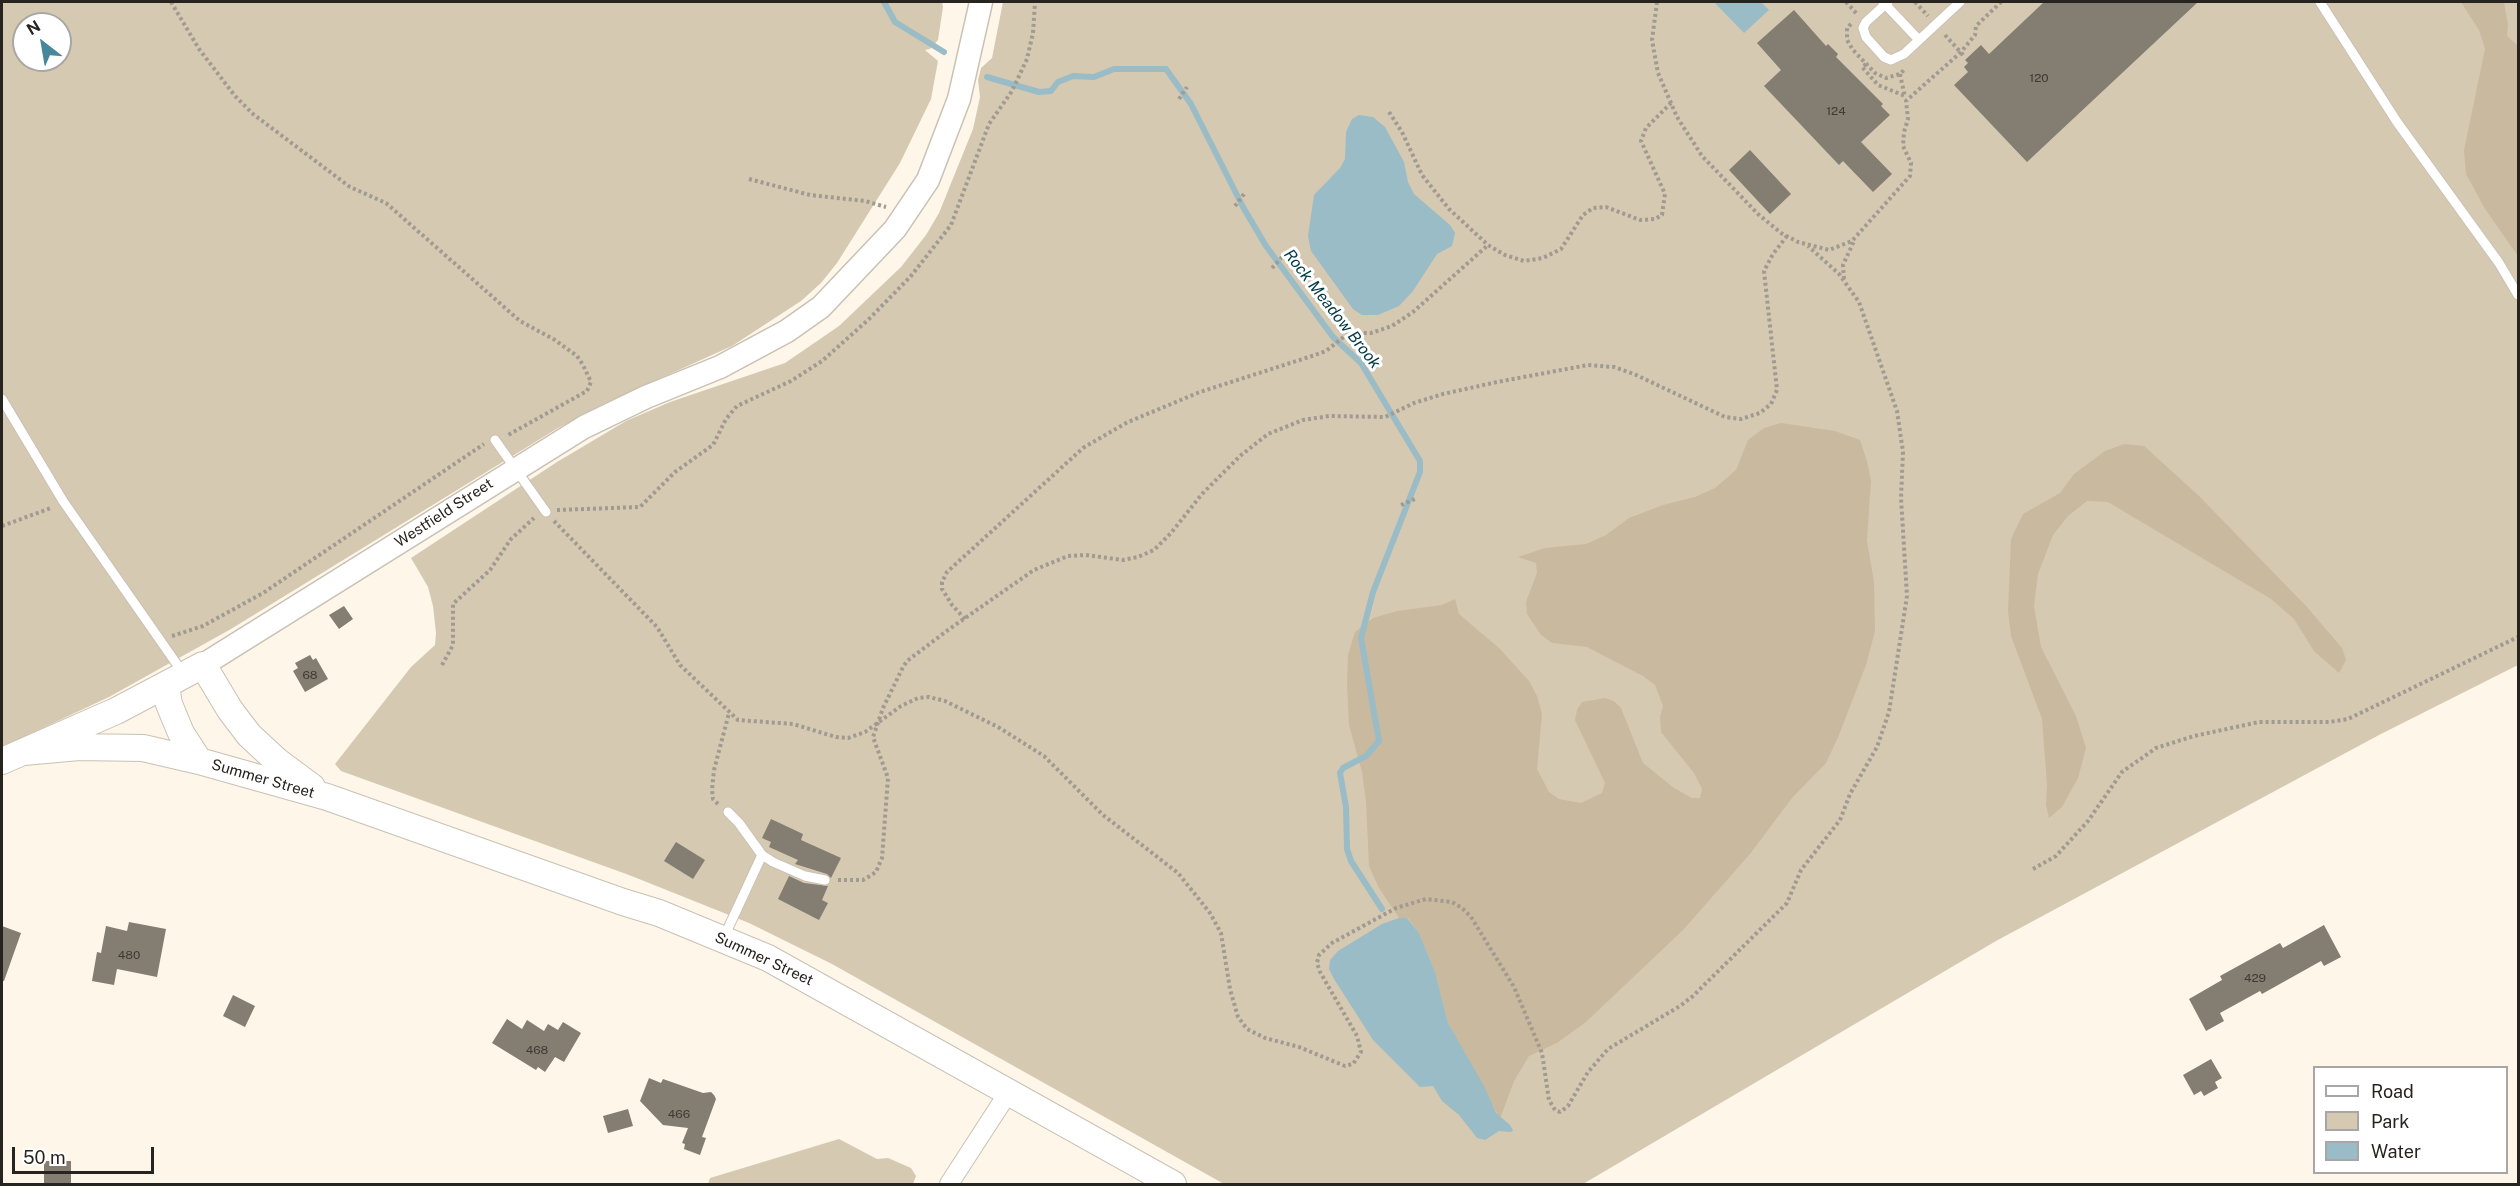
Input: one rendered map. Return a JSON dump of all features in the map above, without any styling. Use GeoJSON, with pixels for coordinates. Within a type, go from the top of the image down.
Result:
{"type":"FeatureCollection","features":[{"type":"Feature","properties":{"kind":"main road","name":"Westfield Street"},"geometry":{"type":"LineString","coordinates":[[13,757],[116,711],[184,675]]}},
{"type":"Feature","properties":{"kind":"main road","name":"Summer Street"},"geometry":{"type":"LineString","coordinates":[[199,761],[181,733],[169,704],[184,675],[230,710],[249,735],[277,761],[327,797]]}},
{"type":"Feature","properties":{"kind":"main road","name":"Summer Street"},"geometry":{"type":"LineString","coordinates":[[13,757],[79,747],[142,748],[199,761],[327,797],[623,903],[659,913],[778,964],[1173,1185]]}},
{"type":"Feature","properties":{"kind":"street","name":"Westfield Street"},"geometry":{"type":"LineString","coordinates":[[184,675],[338,582],[515,468],[584,427],[646,397],[720,367],[787,331],[821,307],[875,251],[905,214],[928,180],[959,99],[981,2]]}},
{"type":"Feature","properties":{"kind":"street"},"geometry":{"type":"LineString","coordinates":[[949,1185],[1008,1093]]}},
{"type":"Feature","properties":{"kind":"lane"},"geometry":{"type":"LineString","coordinates":[[1919,40],[1886,2],[1863,28],[1866,37],[1884,57],[1894,59],[1904,54],[1960,2]]}},
{"type":"Feature","properties":{"kind":"lane"},"geometry":{"type":"LineString","coordinates":[[2320,2],[2397,122],[2499,263],[2518,295]]}},
{"type":"Feature","properties":{"kind":"lane"},"geometry":{"type":"LineString","coordinates":[[2,399],[63,501],[184,675]]}},
{"type":"Feature","properties":{"kind":"lane"},"geometry":{"type":"LineString","coordinates":[[495,440],[546,512]]}},
{"type":"Feature","properties":{"kind":"lane"},"geometry":{"type":"LineString","coordinates":[[728,812],[739,823],[762,855],[805,876],[825,880]]}},
{"type":"Feature","properties":{"kind":"lane"},"geometry":{"type":"LineString","coordinates":[[723,939],[762,855]]}},
{"type":"Feature","properties":{"kind":"path"},"geometry":{"type":"LineString","coordinates":[[159,637],[193,630],[244,604],[310,562],[480,446],[512,433],[587,391],[591,382],[584,365],[577,357],[555,340],[520,321],[386,203],[350,187],[253,114],[235,96],[200,49],[171,2]]}},
{"type":"Feature","properties":{"kind":"path"},"geometry":{"type":"LineString","coordinates":[[442,665],[453,645],[453,604],[490,570],[511,539],[532,519],[546,512],[586,507],[631,509],[640,507],[675,472],[712,445],[726,419],[737,406],[791,381],[836,350],[911,276],[951,225],[989,124],[1012,91],[1027,59],[1031,45],[1035,2]]}},
{"type":"Feature","properties":{"kind":"path"},"geometry":{"type":"LineString","coordinates":[[1657,2],[1652,24],[1653,51],[1671,103],[1687,134],[1702,156],[1758,214],[1787,236],[1808,246],[1829,250],[1846,245],[1856,238],[1910,176],[1911,163],[1904,146],[1904,132],[1908,119],[1906,98],[1900,74]]}},
{"type":"Feature","properties":{"kind":"path"},"geometry":{"type":"LineString","coordinates":[[1906,98],[1960,52],[1976,35],[1976,26],[2001,2]]}},
{"type":"Feature","properties":{"kind":"path"},"geometry":{"type":"LineString","coordinates":[[1866,64],[1862,67],[1878,85],[1906,98]]}},
{"type":"Feature","properties":{"kind":"path"},"geometry":{"type":"LineString","coordinates":[[1179,99],[1187,87]]}},
{"type":"Feature","properties":{"kind":"path"},"geometry":{"type":"LineString","coordinates":[[1389,112],[1432,190],[1449,209],[1488,245],[1505,255],[1524,261],[1536,260],[1561,249],[1583,214],[1593,208],[1606,207],[1640,220],[1655,219],[1662,215],[1665,194],[1641,141],[1646,128],[1671,103]]}},
{"type":"Feature","properties":{"kind":"path"},"geometry":{"type":"LineString","coordinates":[[749,179],[810,195],[865,201],[905,214]]}},
{"type":"Feature","properties":{"kind":"path"},"geometry":{"type":"LineString","coordinates":[[1235,206],[1244,194]]}},
{"type":"Feature","properties":{"kind":"path"},"geometry":{"type":"LineString","coordinates":[[825,880],[863,880],[876,872],[882,858],[888,778],[873,742],[877,723],[898,674],[908,660],[1034,570],[1057,559],[1078,554],[1123,560],[1154,550],[1214,482],[1246,451],[1277,429],[1315,417],[1388,416],[1425,399],[1497,381],[1580,366],[1599,365],[1634,374],[1725,417],[1741,419],[1760,413],[1771,405],[1777,390],[1764,271],[1773,254],[1787,236]]}},
{"type":"Feature","properties":{"kind":"path"},"geometry":{"type":"LineString","coordinates":[[1847,285],[1842,271],[1843,265],[1856,238]]}},
{"type":"Feature","properties":{"kind":"path"},"geometry":{"type":"LineString","coordinates":[[965,619],[942,589],[942,582],[947,572],[1083,448],[1128,422],[1200,392],[1312,356],[1332,347],[1342,338],[1356,333],[1378,331],[1404,319],[1488,245]]}},
{"type":"Feature","properties":{"kind":"path"},"geometry":{"type":"LineString","coordinates":[[546,512],[657,627],[680,665],[738,720],[793,724],[836,738],[857,736],[901,706],[918,698],[929,698],[945,701],[998,727],[1044,756],[1103,815],[1178,873],[1210,913],[1221,933],[1230,989],[1242,1024],[1265,1038],[1299,1047],[1345,1066],[1353,1064],[1358,1059],[1360,1046],[1357,1035],[1320,972],[1317,963],[1319,955],[1332,943],[1396,908],[1426,899],[1452,902],[1471,917],[1514,987],[1542,1053],[1549,1101],[1555,1110],[1560,1112],[1568,1106],[1588,1072],[1608,1049],[1687,1001],[1782,909],[1791,896],[1801,870],[1840,820],[1850,794],[1881,737],[1892,698],[1907,596],[1901,498],[1903,452],[1896,411],[1863,310],[1839,274],[1808,246]]}},
{"type":"Feature","properties":{"kind":"path"},"geometry":{"type":"LineString","coordinates":[[1272,268],[1282,257]]}},
{"type":"Feature","properties":{"kind":"path"},"geometry":{"type":"LineString","coordinates":[[1401,505],[1415,499]]}},
{"type":"Feature","properties":{"kind":"path"},"geometry":{"type":"LineString","coordinates":[[2,526],[39,514],[63,501]]}},
{"type":"Feature","properties":{"kind":"path"},"geometry":{"type":"LineString","coordinates":[[2032,870],[2056,855],[2088,821],[2122,772],[2156,748],[2194,735],[2250,724],[2329,722],[2348,719],[2518,637]]}},
{"type":"Feature","properties":{"kind":"path"},"geometry":{"type":"LineString","coordinates":[[728,812],[713,799],[712,790],[716,758],[729,712]]}},
{"type":"Feature","properties":{"kind":"green space"},"geometry":{"type":"Polygon","coordinates":[[[2,2],[942,2],[938,40],[930,49],[925,50],[938,61],[931,99],[900,163],[837,263],[821,283],[801,301],[732,346],[610,401],[558,428],[231,629],[109,697],[2,747],[2,2]]]}},
{"type":"Feature","properties":{"kind":"green space"},"geometry":{"type":"Polygon","coordinates":[[[1003,2],[2518,2],[2518,665],[2379,735],[1996,941],[1583,1184],[1224,1184],[832,964],[749,923],[629,875],[341,771],[335,764],[411,667],[435,645],[433,606],[428,587],[411,558],[557,462],[626,421],[670,402],[785,363],[839,326],[901,267],[926,235],[939,213],[973,129],[980,97],[978,80],[981,68],[992,58],[1003,2]]]}},
{"type":"Feature","properties":{"kind":"green space"},"geometry":{"type":"Polygon","coordinates":[[[839,1139],[877,1159],[888,1158],[911,1168],[916,1176],[913,1184],[708,1184],[710,1178],[839,1139]]]}},
{"type":"Feature","properties":{"kind":"shaded area"},"geometry":{"type":"Polygon","coordinates":[[[2461,2],[2504,2],[2508,25],[2507,36],[2518,46],[2518,256],[2485,209],[2466,174],[2464,150],[2485,49],[2479,30],[2461,2]]]}},
{"type":"Feature","properties":{"kind":"shaded area"},"geometry":{"type":"Polygon","coordinates":[[[1781,423],[1835,431],[1860,440],[1871,480],[1867,541],[1874,582],[1875,631],[1866,665],[1839,735],[1826,763],[1792,798],[1750,854],[1683,930],[1586,1022],[1557,1043],[1529,1056],[1514,1081],[1500,1119],[1448,1023],[1435,972],[1419,933],[1408,918],[1399,918],[1379,888],[1369,866],[1366,801],[1362,772],[1349,725],[1348,655],[1355,632],[1373,618],[1397,611],[1442,605],[1455,599],[1459,614],[1500,649],[1529,681],[1537,696],[1542,714],[1537,769],[1549,792],[1559,799],[1581,803],[1602,793],[1605,783],[1575,720],[1582,702],[1605,698],[1614,701],[1621,708],[1643,763],[1674,788],[1692,798],[1700,798],[1702,789],[1694,773],[1661,732],[1660,717],[1663,706],[1655,685],[1643,676],[1587,647],[1552,643],[1541,635],[1527,614],[1526,602],[1537,573],[1536,563],[1518,557],[1545,548],[1586,544],[1606,535],[1629,518],[1663,505],[1695,497],[1715,488],[1736,470],[1748,440],[1764,428],[1781,423]]]}},
{"type":"Feature","properties":{"kind":"shaded area"},"geometry":{"type":"Polygon","coordinates":[[[2124,444],[2144,446],[2198,495],[2307,607],[2342,648],[2346,660],[2339,673],[2314,651],[2294,619],[2271,599],[2108,502],[2087,501],[2068,516],[2053,535],[2038,574],[2034,606],[2041,647],[2076,716],[2086,748],[2078,778],[2062,807],[2049,818],[2046,805],[2047,784],[2042,719],[2011,636],[2008,611],[2011,539],[2023,514],[2060,493],[2074,474],[2105,451],[2124,444]]]}},
{"type":"Feature","properties":{"kind":"water"},"geometry":{"type":"Polygon","coordinates":[[[1714,2],[1761,2],[1769,10],[1744,33],[1714,2]]]}},
{"type":"Feature","properties":{"kind":"water"},"geometry":{"type":"Polygon","coordinates":[[[1359,115],[1373,117],[1385,127],[1404,162],[1408,182],[1414,194],[1450,225],[1455,233],[1452,246],[1437,254],[1413,291],[1399,306],[1378,315],[1362,315],[1353,309],[1311,251],[1308,236],[1314,195],[1340,168],[1345,159],[1346,132],[1352,119],[1359,115]]]}},
{"type":"Feature","properties":{"kind":"water"},"geometry":{"type":"Polygon","coordinates":[[[1399,918],[1407,918],[1419,933],[1435,972],[1448,1023],[1485,1088],[1496,1113],[1510,1125],[1513,1130],[1511,1132],[1499,1131],[1485,1140],[1477,1138],[1459,1115],[1442,1101],[1433,1086],[1420,1087],[1373,1040],[1334,979],[1329,969],[1330,960],[1338,951],[1382,924],[1399,918]]]}},
{"type":"Feature","properties":{"kind":"building"},"geometry":{"type":"Polygon","coordinates":[[[2044,2],[2198,2],[2027,162],[1954,85],[1968,72],[1964,67],[1968,63],[1965,60],[1981,45],[1989,54],[2044,2]]]}},
{"type":"Feature","properties":{"kind":"building"},"geometry":{"type":"Polygon","coordinates":[[[1794,10],[1826,46],[1828,44],[1838,54],[1836,57],[1883,104],[1881,106],[1890,115],[1861,142],[1892,174],[1873,192],[1843,161],[1839,165],[1764,86],[1781,70],[1757,43],[1794,10]]]}},
{"type":"Feature","properties":{"kind":"building"},"geometry":{"type":"Polygon","coordinates":[[[1750,150],[1791,194],[1770,214],[1729,170],[1750,150]]]}},
{"type":"Feature","properties":{"kind":"building"},"geometry":{"type":"Polygon","coordinates":[[[344,606],[353,619],[339,629],[329,615],[344,606]]]}},
{"type":"Feature","properties":{"kind":"building"},"geometry":{"type":"Polygon","coordinates":[[[310,655],[313,660],[316,658],[328,679],[305,692],[293,671],[298,668],[295,663],[310,655]]]}},
{"type":"Feature","properties":{"kind":"building"},"geometry":{"type":"Polygon","coordinates":[[[771,819],[803,834],[801,840],[841,858],[831,878],[827,874],[795,864],[798,860],[769,847],[771,842],[762,838],[771,819]]]}},
{"type":"Feature","properties":{"kind":"building"},"geometry":{"type":"Polygon","coordinates":[[[676,842],[705,860],[693,879],[664,861],[676,842]]]}},
{"type":"Feature","properties":{"kind":"building"},"geometry":{"type":"Polygon","coordinates":[[[789,876],[804,883],[828,886],[822,900],[828,903],[819,920],[778,899],[789,876]]]}},
{"type":"Feature","properties":{"kind":"building"},"geometry":{"type":"Polygon","coordinates":[[[129,922],[166,929],[157,977],[117,969],[114,985],[92,981],[97,952],[101,953],[106,926],[127,931],[129,922]]]}},
{"type":"Feature","properties":{"kind":"building"},"geometry":{"type":"Polygon","coordinates":[[[2324,925],[2341,957],[2324,966],[2321,961],[2262,994],[2260,991],[2220,1013],[2224,1021],[2206,1031],[2189,999],[2222,980],[2220,976],[2280,943],[2283,948],[2324,925]]]}},
{"type":"Feature","properties":{"kind":"building"},"geometry":{"type":"Polygon","coordinates":[[[2,926],[21,933],[4,981],[2,981],[2,926]]]}},
{"type":"Feature","properties":{"kind":"building"},"geometry":{"type":"Polygon","coordinates":[[[233,995],[255,1006],[245,1027],[223,1016],[233,995]]]}},
{"type":"Feature","properties":{"kind":"building"},"geometry":{"type":"Polygon","coordinates":[[[507,1019],[522,1029],[527,1020],[544,1031],[548,1024],[558,1030],[563,1022],[581,1033],[564,1062],[555,1057],[545,1072],[538,1067],[536,1070],[492,1043],[507,1019]]]}},
{"type":"Feature","properties":{"kind":"building"},"geometry":{"type":"Polygon","coordinates":[[[2211,1059],[2222,1078],[2215,1082],[2218,1088],[2204,1096],[2201,1091],[2194,1095],[2183,1075],[2211,1059]]]}},
{"type":"Feature","properties":{"kind":"building"},"geometry":{"type":"Polygon","coordinates":[[[649,1078],[661,1083],[663,1079],[703,1093],[711,1092],[714,1095],[716,1099],[702,1137],[706,1138],[700,1155],[684,1149],[685,1144],[682,1143],[688,1128],[663,1125],[640,1101],[649,1078]]]}},
{"type":"Feature","properties":{"kind":"building"},"geometry":{"type":"Polygon","coordinates":[[[628,1109],[633,1126],[608,1133],[603,1116],[628,1109]]]}},
{"type":"Feature","properties":{"kind":"building"},"geometry":{"type":"Polygon","coordinates":[[[44,1161],[71,1161],[71,1185],[44,1185],[44,1161]]]}},
{"type":"Feature","properties":{"kind":"waterway","name":"Rock Meadow Brook"},"geometry":{"type":"LineString","coordinates":[[884,2],[895,22],[944,52]]}},
{"type":"Feature","properties":{"kind":"waterway","name":"Rock Meadow Brook"},"geometry":{"type":"LineString","coordinates":[[987,77],[1039,92],[1051,91],[1058,82],[1073,76],[1094,77],[1114,69],[1166,69],[1191,104],[1243,207],[1266,246],[1333,337],[1361,363],[1420,461],[1420,472],[1373,592],[1361,638],[1379,741],[1366,756],[1343,768],[1340,773],[1346,807],[1347,849],[1351,861],[1382,909]]}}]}
